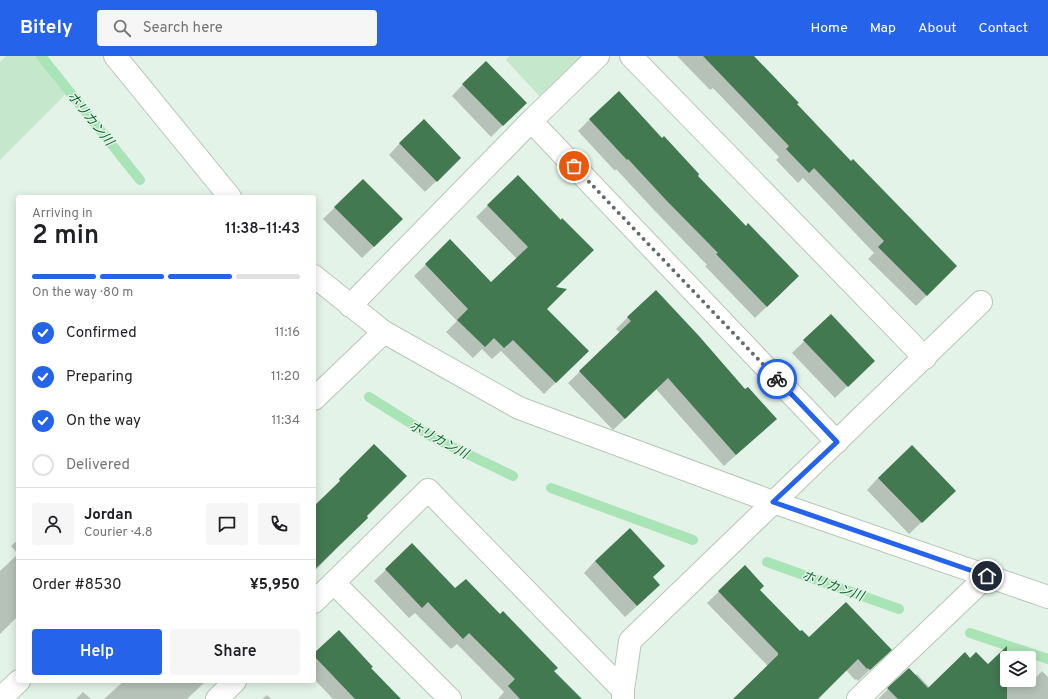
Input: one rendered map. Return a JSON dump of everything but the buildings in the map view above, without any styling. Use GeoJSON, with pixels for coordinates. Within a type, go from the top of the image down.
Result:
{"type":"FeatureCollection","features":[{"type":"Feature","properties":{"kind":"street"},"geometry":{"type":"LineString","coordinates":[[115,56],[228,195]]}},
{"type":"Feature","properties":{"kind":"street"},"geometry":{"type":"LineString","coordinates":[[350,306],[530,121],[598,56]]}},
{"type":"Feature","properties":{"kind":"street"},"geometry":{"type":"LineString","coordinates":[[631,56],[924,358]]}},
{"type":"Feature","properties":{"kind":"street"},"geometry":{"type":"LineString","coordinates":[[530,121],[837,442]]}},
{"type":"Feature","properties":{"kind":"street"},"geometry":{"type":"LineString","coordinates":[[316,278],[384,332],[519,408],[773,502],[1048,597]]}},
{"type":"Feature","properties":{"kind":"street"},"geometry":{"type":"LineString","coordinates":[[623,694],[630,641],[981,302]]}},
{"type":"Feature","properties":{"kind":"street"},"geometry":{"type":"LineString","coordinates":[[316,397],[384,332]]}},
{"type":"Feature","properties":{"kind":"street"},"geometry":{"type":"LineString","coordinates":[[316,600],[428,490],[623,694]]}},
{"type":"Feature","properties":{"kind":"street"},"geometry":{"type":"LineString","coordinates":[[858,699],[987,576]]}},
{"type":"Feature","properties":{"kind":"street"},"geometry":{"type":"LineString","coordinates":[[334,583],[450,699]]}},
{"type":"Feature","properties":{"kind":"street"},"geometry":{"type":"LineString","coordinates":[[0,699],[17,683]]}},
{"type":"Feature","properties":{"kind":"street"},"geometry":{"type":"LineString","coordinates":[[217,699],[233,683]]}},
{"type":"Feature","properties":{"kind":"green space"},"geometry":{"type":"Polygon","coordinates":[[[6,56],[47,56],[72,88],[0,160],[0,62],[6,56]]]}},
{"type":"Feature","properties":{"kind":"green space"},"geometry":{"type":"Polygon","coordinates":[[[509,56],[587,56],[542,99],[506,60],[509,56]]]}},
{"type":"Feature","properties":{"kind":"waterway","name":"ホリカン川"},"geometry":{"type":"LineString","coordinates":[[41,56],[140,180]]}},
{"type":"Feature","properties":{"kind":"waterway","name":"ホリカン川"},"geometry":{"type":"LineString","coordinates":[[369,397],[434,438],[513,476]]}},
{"type":"Feature","properties":{"kind":"waterway","name":"ホリカン川"},"geometry":{"type":"LineString","coordinates":[[551,488],[693,540]]}},
{"type":"Feature","properties":{"kind":"waterway","name":"ホリカン川"},"geometry":{"type":"LineString","coordinates":[[767,562],[899,609]]}},
{"type":"Feature","properties":{"kind":"waterway","name":"ホリカン川"},"geometry":{"type":"LineString","coordinates":[[970,633],[1048,659]]}},
{"type":"Feature","properties":{"kind":"way so far"},"geometry":{"type":"LineString","coordinates":[[574,166],[777,379]]}},
{"type":"Feature","properties":{"kind":"route"},"geometry":{"type":"LineString","coordinates":[[777,379],[837,442],[773,502],[987,576]]}}]}
